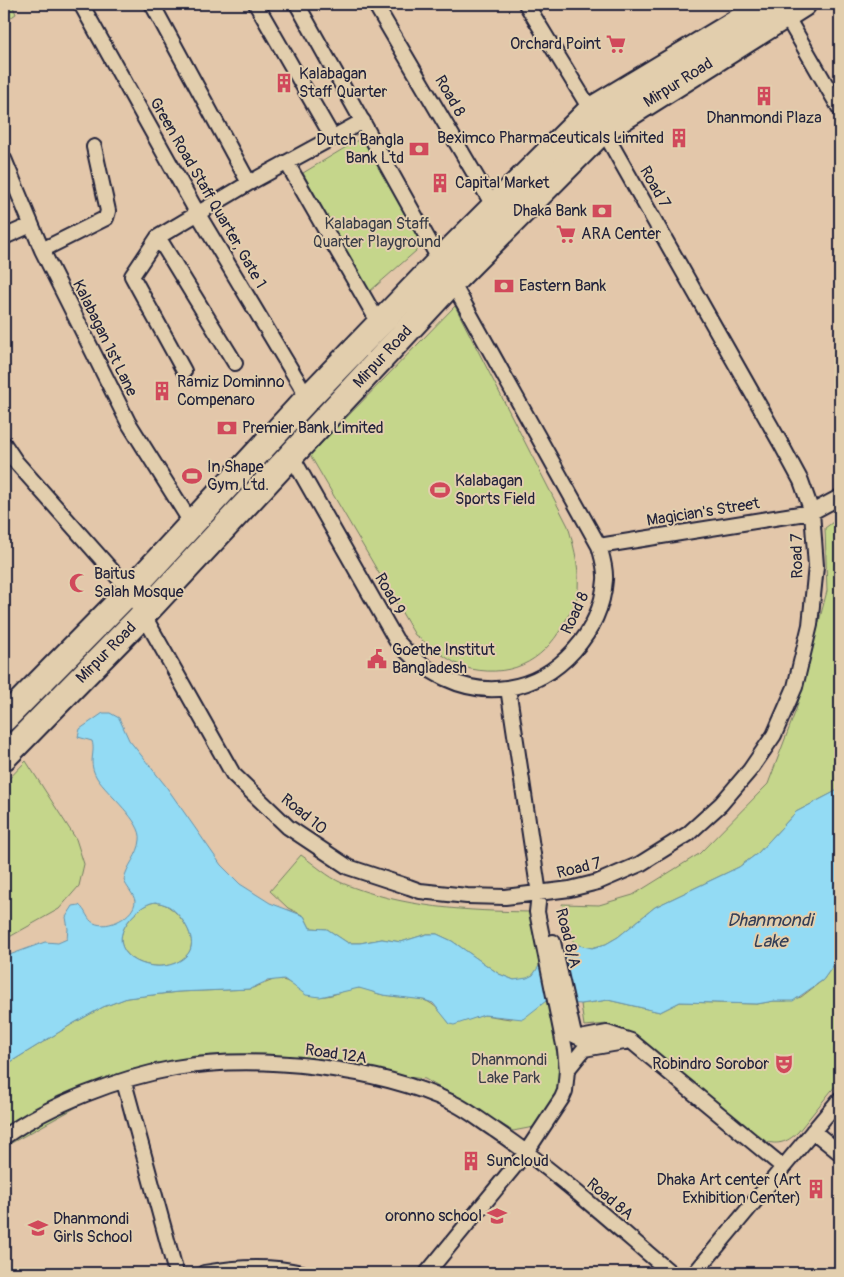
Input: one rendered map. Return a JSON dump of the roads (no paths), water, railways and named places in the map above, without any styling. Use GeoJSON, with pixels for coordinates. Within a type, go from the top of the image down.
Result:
{"type":"FeatureCollection","features":[{"type":"Feature","properties":{"kind":"highway","name":"Mirpur Road"},"geometry":{"type":"LineString","coordinates":[[4,757],[142,616],[291,455],[446,271],[494,207],[597,121],[777,6]]}},
{"type":"Feature","properties":{"kind":"highway","name":"Mirpur Road"},"geometry":{"type":"LineString","coordinates":[[7,708],[130,591],[308,398],[380,325],[446,271],[597,121]]}},
{"type":"Feature","properties":{"kind":"street","name":"Green Road Staff Quarter, Gate 1"},"geometry":{"type":"LineString","coordinates":[[81,4],[198,214],[308,398]]}},
{"type":"Feature","properties":{"kind":"street"},"geometry":{"type":"LineString","coordinates":[[152,4],[250,183]]}},
{"type":"Feature","properties":{"kind":"street"},"geometry":{"type":"LineString","coordinates":[[256,4],[333,138]]}},
{"type":"Feature","properties":{"kind":"street","name":"Road 8"},"geometry":{"type":"LineString","coordinates":[[297,4],[599,546],[605,578],[603,595],[597,614],[578,647],[563,662],[548,672],[508,688]]}},
{"type":"Feature","properties":{"kind":"street","name":"Road 8"},"geometry":{"type":"LineString","coordinates":[[375,4],[494,207]]}},
{"type":"Feature","properties":{"kind":"street","name":"Road 7"},"geometry":{"type":"LineString","coordinates":[[526,4],[597,121],[801,481],[812,512],[816,566],[810,625],[796,687],[774,735],[750,770],[721,804],[688,834],[640,864],[540,905]]}},
{"type":"Feature","properties":{"kind":"street"},"geometry":{"type":"LineString","coordinates":[[777,6],[840,109]]}},
{"type":"Feature","properties":{"kind":"street"},"geometry":{"type":"LineString","coordinates":[[184,371],[132,276],[158,237],[250,183],[363,121]]}},
{"type":"Feature","properties":{"kind":"street"},"geometry":{"type":"LineString","coordinates":[[42,250],[106,218],[108,211],[94,147]]}},
{"type":"Feature","properties":{"kind":"street","name":"Kalabagan 1st Lane"},"geometry":{"type":"LineString","coordinates":[[4,159],[42,250],[128,422],[192,524]]}},
{"type":"Feature","properties":{"kind":"street"},"geometry":{"type":"LineString","coordinates":[[287,163],[380,325]]}},
{"type":"Feature","properties":{"kind":"street"},"geometry":{"type":"LineString","coordinates":[[4,237],[31,225]]}},
{"type":"Feature","properties":{"kind":"street"},"geometry":{"type":"LineString","coordinates":[[158,237],[236,363]]}},
{"type":"Feature","properties":{"kind":"street","name":"Road 10"},"geometry":{"type":"LineString","coordinates":[[4,444],[16,462],[130,591],[142,616],[233,774],[288,827],[348,867],[420,891],[540,905]]}},
{"type":"Feature","properties":{"kind":"street","name":"Road 9"},"geometry":{"type":"LineString","coordinates":[[291,455],[396,640],[406,652],[433,673],[455,682],[475,687],[508,688]]}},
{"type":"Feature","properties":{"kind":"street","name":"Magician's Street"},"geometry":{"type":"LineString","coordinates":[[599,546],[812,512],[840,497]]}},
{"type":"Feature","properties":{"kind":"street"},"geometry":{"type":"LineString","coordinates":[[508,688],[540,905]]}},
{"type":"Feature","properties":{"kind":"street","name":"Road 8/A"},"geometry":{"type":"LineString","coordinates":[[427,1273],[527,1151],[562,1098],[567,1070],[568,1037],[540,905]]}},
{"type":"Feature","properties":{"kind":"street"},"geometry":{"type":"LineString","coordinates":[[568,1037],[580,1038],[607,1033],[630,1041],[782,1166]]}},
{"type":"Feature","properties":{"kind":"street","name":"Road 8/A"},"geometry":{"type":"LineString","coordinates":[[567,1070],[584,1049],[630,1041]]}},
{"type":"Feature","properties":{"kind":"street","name":"Road 12A"},"geometry":{"type":"LineString","coordinates":[[4,1137],[33,1119],[62,1106],[124,1082],[176,1068],[246,1063],[285,1064],[377,1077],[454,1103],[527,1151]]}},
{"type":"Feature","properties":{"kind":"street"},"geometry":{"type":"LineString","coordinates":[[124,1082],[176,1273]]}},
{"type":"Feature","properties":{"kind":"street"},"geometry":{"type":"LineString","coordinates":[[695,1273],[782,1166],[840,1099]]}},
{"type":"Feature","properties":{"kind":"street"},"geometry":{"type":"LineString","coordinates":[[813,1130],[840,1153]]}},
{"type":"Feature","properties":{"kind":"street","name":"Road 8A"},"geometry":{"type":"LineString","coordinates":[[527,1151],[671,1273]]}},
{"type":"Feature","properties":{"kind":"street"},"geometry":{"type":"LineString","coordinates":[[204,1273],[239,1267],[302,1273]]}},
{"type":"Feature","properties":{"kind":"water","name":"Dhanmondi Lake"},"geometry":{"type":"Polygon","coordinates":[[[103,713],[110,713],[119,718],[129,740],[165,785],[221,865],[240,884],[270,903],[304,916],[310,928],[327,929],[348,943],[382,939],[401,942],[427,934],[437,934],[452,941],[499,974],[514,980],[533,975],[545,957],[574,944],[592,948],[606,944],[618,937],[655,907],[739,867],[758,853],[796,812],[840,789],[840,956],[823,980],[793,1001],[774,1001],[757,1004],[680,1002],[660,1012],[608,1000],[581,1004],[546,1001],[523,1019],[484,1015],[454,1025],[450,1024],[433,1003],[424,1000],[383,995],[359,988],[320,997],[306,995],[284,979],[267,981],[250,989],[178,992],[127,998],[103,1007],[74,1023],[4,1066],[4,957],[45,942],[58,943],[67,939],[66,917],[73,906],[79,905],[92,922],[100,925],[120,920],[131,912],[134,907],[134,898],[124,880],[139,845],[139,833],[130,817],[97,778],[92,762],[92,741],[78,737],[80,729],[103,713]],[[155,902],[144,906],[130,919],[122,933],[122,944],[127,954],[137,961],[149,965],[162,966],[175,963],[186,956],[192,944],[188,930],[180,916],[170,907],[155,902]]]}},
{"type":"Feature","properties":{"kind":"place","name":"Orchard Point"},"geometry":{"type":"Point","coordinates":[616,44]}},
{"type":"Feature","properties":{"kind":"place","name":"Kalabagan Staff Quarter"},"geometry":{"type":"Point","coordinates":[284,83]}},
{"type":"Feature","properties":{"kind":"place","name":"Dhanmondi Plaza"},"geometry":{"type":"Point","coordinates":[764,96]}},
{"type":"Feature","properties":{"kind":"place","name":"Beximco Pharmaceuticals Limited"},"geometry":{"type":"Point","coordinates":[679,138]}},
{"type":"Feature","properties":{"kind":"place","name":"Dutch Bangla Bank Ltd"},"geometry":{"type":"Point","coordinates":[419,149]}},
{"type":"Feature","properties":{"kind":"place","name":"Capital Market"},"geometry":{"type":"Point","coordinates":[440,183]}},
{"type":"Feature","properties":{"kind":"place","name":"Dhaka Bank"},"geometry":{"type":"Point","coordinates":[602,211]}},
{"type":"Feature","properties":{"kind":"place","name":"ARA Center"},"geometry":{"type":"Point","coordinates":[566,234]}},
{"type":"Feature","properties":{"kind":"place","name":"Eastern Bank"},"geometry":{"type":"Point","coordinates":[504,286]}},
{"type":"Feature","properties":{"kind":"place","name":"Ramiz Dominno Compenaro"},"geometry":{"type":"Point","coordinates":[162,391]}},
{"type":"Feature","properties":{"kind":"place","name":"Premier Bank Limited"},"geometry":{"type":"Point","coordinates":[227,428]}},
{"type":"Feature","properties":{"kind":"place","name":"In Shape Gym Ltd."},"geometry":{"type":"Point","coordinates":[192,476]}},
{"type":"Feature","properties":{"kind":"place","name":"Kalabagan Sports Field"},"geometry":{"type":"Point","coordinates":[440,490]}},
{"type":"Feature","properties":{"kind":"place","name":"Baitus Salah Mosque"},"geometry":{"type":"Point","coordinates":[79,583]}},
{"type":"Feature","properties":{"kind":"place","name":"Goethe Institut Bangladesh"},"geometry":{"type":"Point","coordinates":[377,659]}},
{"type":"Feature","properties":{"kind":"place","name":"Robindro Sorobor"},"geometry":{"type":"Point","coordinates":[784,1064]}},
{"type":"Feature","properties":{"kind":"place","name":"Suncloud"},"geometry":{"type":"Point","coordinates":[471,1161]}},
{"type":"Feature","properties":{"kind":"place","name":"Dhaka Art center (Art Exhibition Center)"},"geometry":{"type":"Point","coordinates":[816,1189]}},
{"type":"Feature","properties":{"kind":"place","name":"oronno school"},"geometry":{"type":"Point","coordinates":[497,1216]}},
{"type":"Feature","properties":{"kind":"place","name":"Dhanmondi Girls School"},"geometry":{"type":"Point","coordinates":[38,1228]}},
{"type":"Feature","properties":{"kind":"park label","name":"Kalabagan Staff Quarter Playground"},"geometry":{"type":"Point","coordinates":[377,233]}},
{"type":"Feature","properties":{"kind":"park label","name":"Dhanmondi Lake Park"},"geometry":{"type":"Point","coordinates":[509,1069]}}]}
